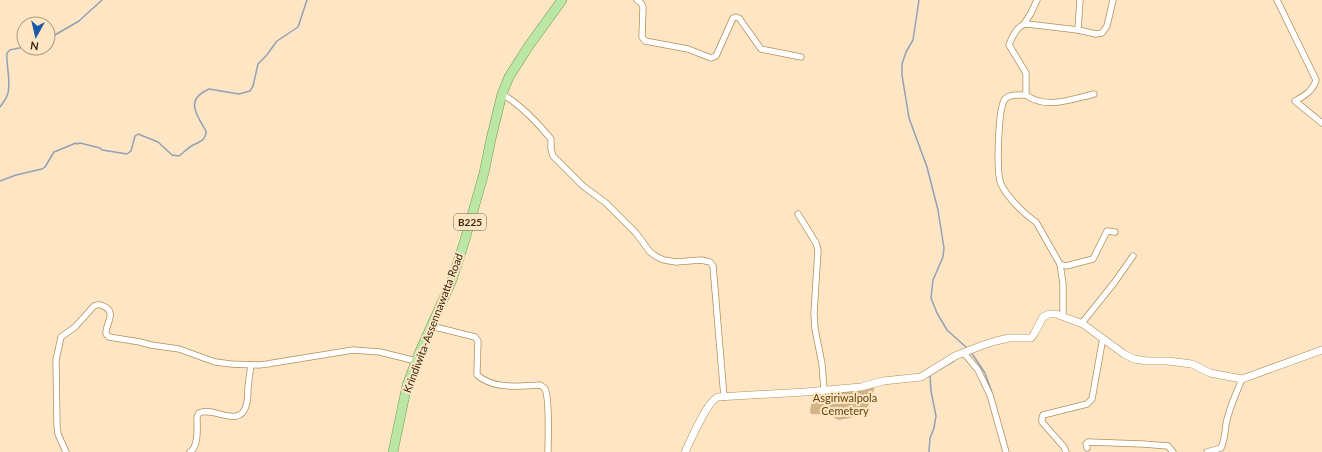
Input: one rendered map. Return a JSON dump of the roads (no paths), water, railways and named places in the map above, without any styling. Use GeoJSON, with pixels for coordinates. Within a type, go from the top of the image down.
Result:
{"type":"FeatureCollection","features":[{"type":"Feature","properties":{"kind":"main road","name":"Krindiwita-Assennawatta Road"},"geometry":{"type":"LineString","coordinates":[[393,452],[407,385],[452,280],[464,243],[484,174],[502,94],[509,77],[528,47],[562,0]]}},
{"type":"Feature","properties":{"kind":"street"},"geometry":{"type":"LineString","coordinates":[[637,0],[643,7],[642,37],[646,41],[688,50],[711,58],[716,56],[733,18],[736,17],[739,18],[760,49],[801,57]]}},
{"type":"Feature","properties":{"kind":"street"},"geometry":{"type":"LineString","coordinates":[[1026,95],[1026,73],[1009,45],[1012,38],[1031,13],[1037,0]]}},
{"type":"Feature","properties":{"kind":"street"},"geometry":{"type":"LineString","coordinates":[[1078,30],[1080,0]]}},
{"type":"Feature","properties":{"kind":"street"},"geometry":{"type":"LineString","coordinates":[[1024,24],[1102,34],[1107,26],[1113,0]]}},
{"type":"Feature","properties":{"kind":"street"},"geometry":{"type":"LineString","coordinates":[[1278,0],[1316,80],[1315,86],[1294,101],[1322,123]]}},
{"type":"Feature","properties":{"kind":"street"},"geometry":{"type":"LineString","coordinates":[[502,94],[537,123],[551,139],[553,156],[583,186],[606,202],[636,233],[650,252],[664,260],[676,262],[701,260],[710,262],[713,266],[724,397]]}},
{"type":"Feature","properties":{"kind":"street"},"geometry":{"type":"LineString","coordinates":[[1063,316],[1063,284],[1060,264],[1036,222],[1007,195],[1000,183],[997,169],[1002,104],[1006,98],[1010,96],[1026,95],[1031,99],[1044,103],[1056,103],[1094,94]]}},
{"type":"Feature","properties":{"kind":"street"},"geometry":{"type":"LineString","coordinates":[[798,214],[816,243],[818,250],[814,313],[822,364],[824,390]]}},
{"type":"Feature","properties":{"kind":"street"},"geometry":{"type":"LineString","coordinates":[[1060,264],[1066,266],[1093,259],[1107,231],[1115,232]]}},
{"type":"Feature","properties":{"kind":"street"},"geometry":{"type":"LineString","coordinates":[[1082,323],[1114,284],[1133,256]]}},
{"type":"Feature","properties":{"kind":"street"},"geometry":{"type":"LineString","coordinates":[[66,452],[58,434],[57,426],[57,355],[61,337],[75,327],[94,306],[98,304],[109,310],[110,313],[110,318],[105,330],[109,337],[179,349],[216,362],[251,365],[267,364],[353,350],[380,352],[416,361]]}},
{"type":"Feature","properties":{"kind":"street"},"geometry":{"type":"LineString","coordinates":[[685,452],[714,398],[861,387],[883,381],[921,377],[964,352],[1009,338],[1031,338],[1043,317],[1049,314],[1056,314],[1082,323],[1124,354],[1134,359],[1192,364],[1210,373],[1242,379],[1322,350]]}},
{"type":"Feature","properties":{"kind":"street"},"geometry":{"type":"LineString","coordinates":[[431,326],[475,337],[479,346],[477,375],[481,378],[496,384],[508,386],[540,385],[544,387],[546,391],[548,408],[548,452]]}},
{"type":"Feature","properties":{"kind":"street"},"geometry":{"type":"LineString","coordinates":[[1066,452],[1064,447],[1042,422],[1043,415],[1087,404],[1092,399],[1102,343],[1104,340]]}},
{"type":"Feature","properties":{"kind":"street"},"geometry":{"type":"LineString","coordinates":[[964,352],[978,370],[990,395],[1006,452]]}},
{"type":"Feature","properties":{"kind":"street"},"geometry":{"type":"LineString","coordinates":[[190,452],[196,444],[197,417],[199,413],[209,411],[230,416],[237,416],[243,412],[248,399],[251,365]]}},
{"type":"Feature","properties":{"kind":"street"},"geometry":{"type":"LineString","coordinates":[[1207,452],[1221,448],[1225,438],[1226,424],[1230,410],[1242,379]]}},
{"type":"Feature","properties":{"kind":"street"},"geometry":{"type":"LineString","coordinates":[[1087,448],[1086,444],[1088,442],[1143,444],[1168,446],[1173,452]]}},
{"type":"Feature","properties":{"kind":"waterway"},"geometry":{"type":"LineString","coordinates":[[56,34],[79,21],[102,0]]}},
{"type":"Feature","properties":{"kind":"waterway"},"geometry":{"type":"LineString","coordinates":[[0,181],[16,175],[42,169],[45,167],[54,152],[76,143],[100,148],[102,150],[127,154],[131,151],[135,136],[138,134],[158,142],[172,155],[179,156],[205,137],[206,131],[196,114],[195,108],[195,103],[201,93],[209,89],[239,94],[250,91],[253,86],[258,64],[277,41],[298,27],[307,0]]}},
{"type":"Feature","properties":{"kind":"waterway"},"geometry":{"type":"LineString","coordinates":[[919,0],[913,40],[906,52],[902,64],[902,75],[909,118],[927,167],[938,210],[944,248],[943,257],[933,280],[931,298],[937,313],[947,330],[967,348]]}},
{"type":"Feature","properties":{"kind":"waterway"},"geometry":{"type":"LineString","coordinates":[[0,107],[7,97],[9,88],[7,53],[10,50],[16,49]]}},
{"type":"Feature","properties":{"kind":"waterway"},"geometry":{"type":"LineString","coordinates":[[971,352],[985,373],[992,393]]}},
{"type":"Feature","properties":{"kind":"waterway"},"geometry":{"type":"LineString","coordinates":[[929,452],[930,438],[934,428],[936,416],[931,391],[930,375],[954,361]]}},
{"type":"Feature","properties":{"kind":"park label","name":"Asgiriwalpola Cemetery"},"geometry":{"type":"Point","coordinates":[845,404]}}]}
